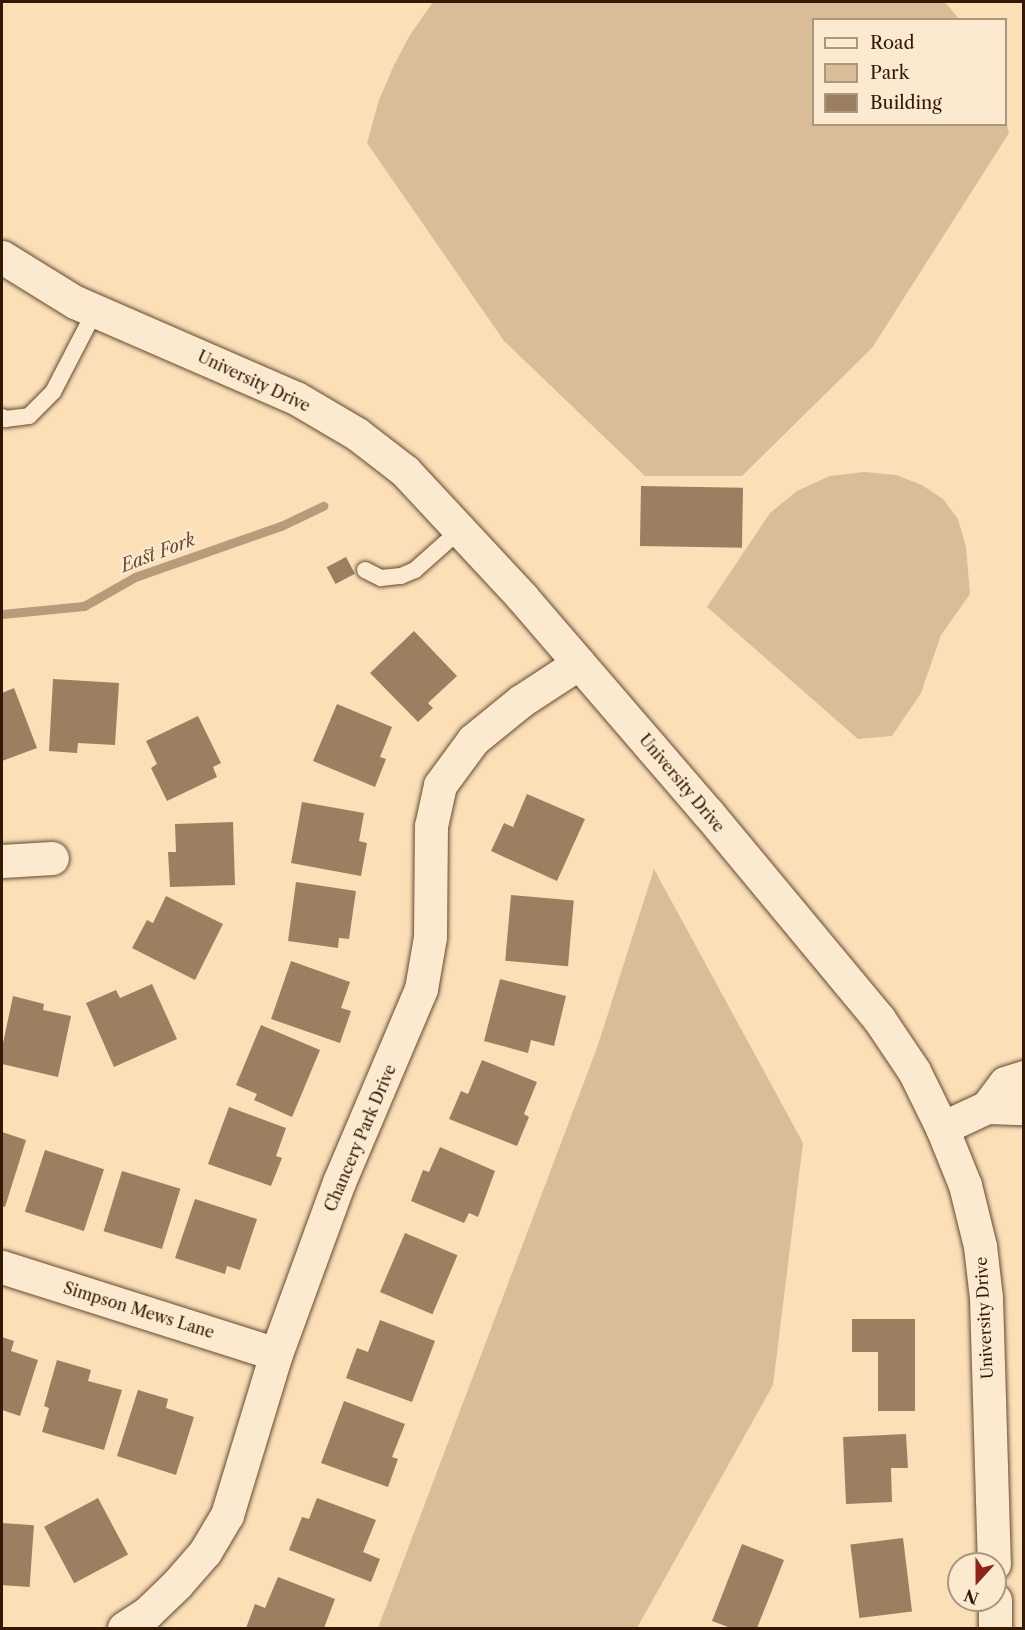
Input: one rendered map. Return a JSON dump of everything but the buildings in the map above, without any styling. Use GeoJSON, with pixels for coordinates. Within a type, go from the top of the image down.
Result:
{"type":"FeatureCollection","features":[{"type":"Feature","properties":{"kind":"street","name":"University Drive"},"geometry":{"type":"LineString","coordinates":[[2,257],[39,282],[95,311],[296,398],[357,434],[405,471],[461,529],[579,663],[879,1019],[914,1071],[942,1128],[965,1185],[980,1246],[986,1298],[993,1552]]}},
{"type":"Feature","properties":{"kind":"street","name":"Chancery Park Drive"},"geometry":{"type":"LineString","coordinates":[[142,1623],[205,1552],[227,1515],[276,1354],[339,1182],[422,989],[430,937],[430,826],[440,785],[473,740],[521,701],[579,663]]}},
{"type":"Feature","properties":{"kind":"street"},"geometry":{"type":"LineString","coordinates":[[2,861],[52,858]]}},
{"type":"Feature","properties":{"kind":"street"},"geometry":{"type":"LineString","coordinates":[[987,1107],[1005,1083],[1023,1077]]}},
{"type":"Feature","properties":{"kind":"street"},"geometry":{"type":"LineString","coordinates":[[942,1128],[987,1107],[1023,1108]]}},
{"type":"Feature","properties":{"kind":"street","name":"Simpson Mews Lane"},"geometry":{"type":"LineString","coordinates":[[2,1267],[276,1354]]}},
{"type":"Feature","properties":{"kind":"street"},"geometry":{"type":"LineString","coordinates":[[994,1612],[995,1629]]}},
{"type":"Feature","properties":{"kind":"lane"},"geometry":{"type":"LineString","coordinates":[[2,417],[5,419],[28,416],[53,392],[95,311]]}},
{"type":"Feature","properties":{"kind":"lane"},"geometry":{"type":"LineString","coordinates":[[365,570],[381,578],[401,576],[415,570],[461,529]]}},
{"type":"Feature","properties":{"kind":"green space"},"geometry":{"type":"Polygon","coordinates":[[[433,2],[945,2],[958,18],[812,18],[812,126],[1007,126],[1009,133],[872,348],[742,476],[645,476],[504,341],[367,143],[379,100],[410,35],[433,2]]]}},
{"type":"Feature","properties":{"kind":"green space"},"geometry":{"type":"Polygon","coordinates":[[[864,472],[896,475],[922,485],[943,499],[958,519],[966,547],[970,594],[941,635],[921,693],[892,736],[858,739],[707,607],[770,513],[797,491],[830,476],[864,472]]]}},
{"type":"Feature","properties":{"kind":"green space"},"geometry":{"type":"Polygon","coordinates":[[[654,869],[803,1143],[773,1385],[637,1628],[378,1628],[598,1045],[654,869]]]}},
{"type":"Feature","properties":{"kind":"waterway","name":"East Fork"},"geometry":{"type":"LineString","coordinates":[[2,614],[84,606],[135,577],[281,526],[323,506]]}}]}
